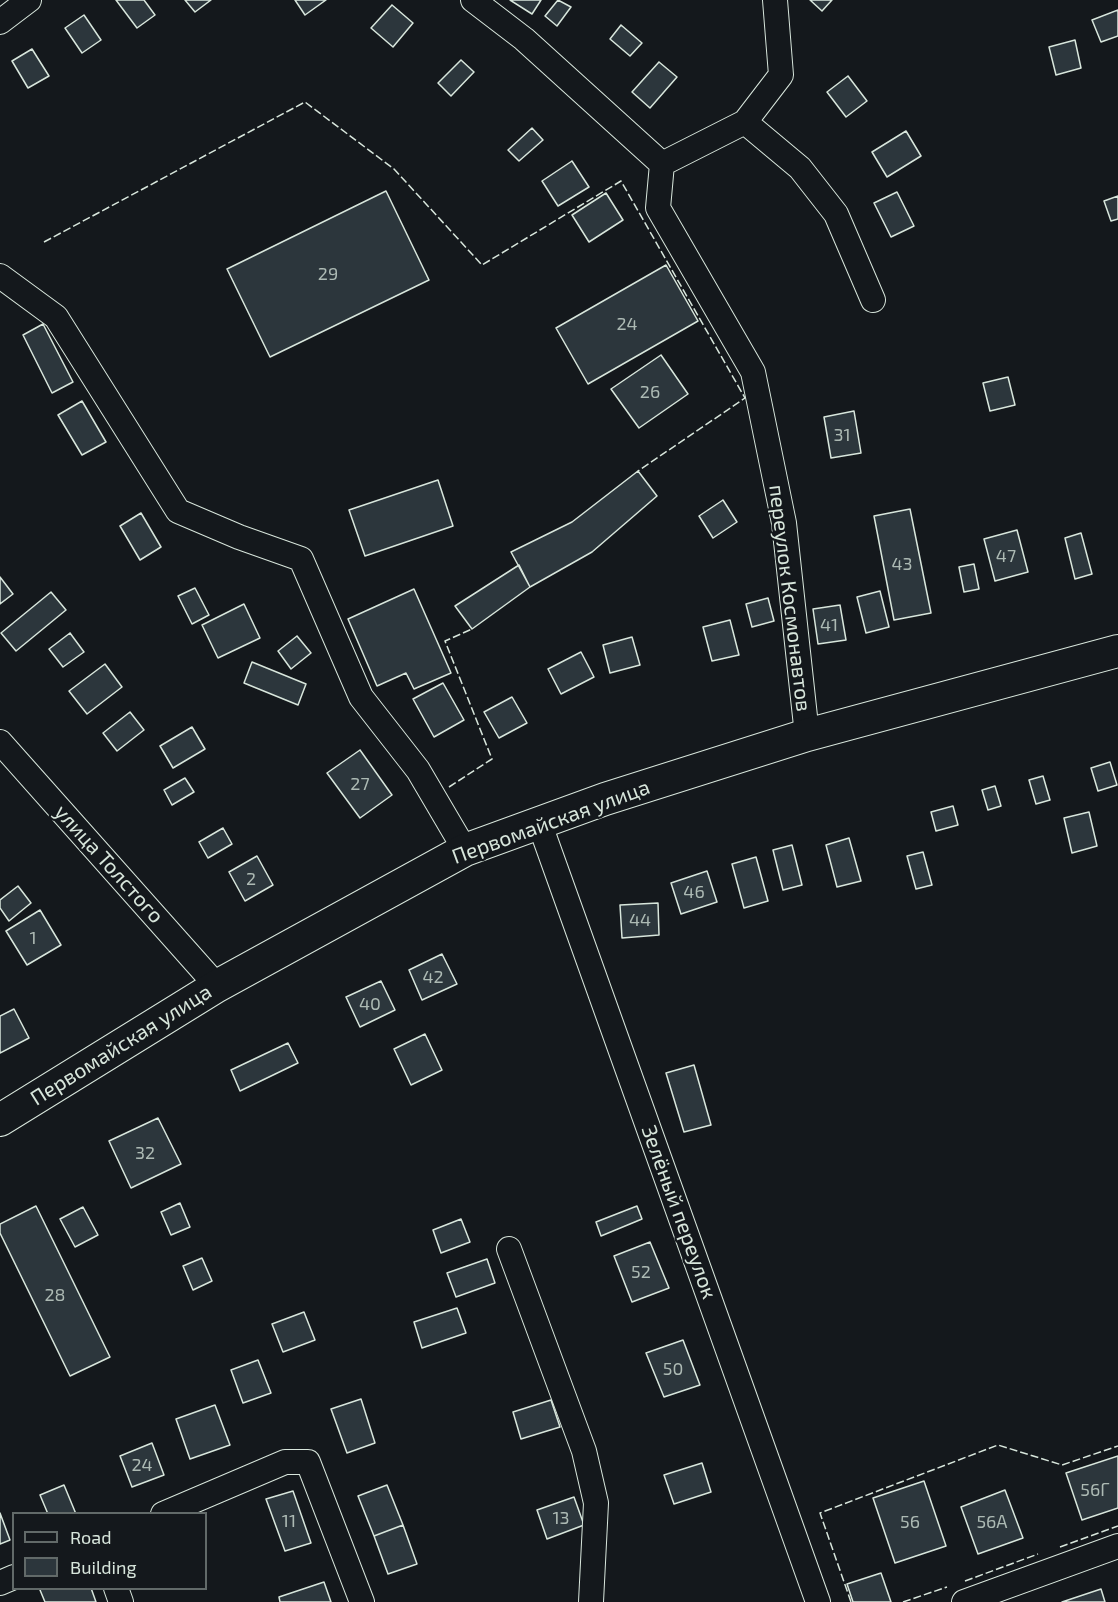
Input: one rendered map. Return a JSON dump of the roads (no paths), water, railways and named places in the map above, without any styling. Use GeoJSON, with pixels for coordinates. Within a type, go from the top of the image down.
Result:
{"type":"FeatureCollection","features":[{"type":"Feature","properties":{"kind":"main road","name":"Первомайская улица"},"geometry":{"type":"LineString","coordinates":[[0,1120],[218,986],[465,850],[539,822],[807,735],[1118,651]]}},
{"type":"Feature","properties":{"kind":"street"},"geometry":{"type":"LineString","coordinates":[[0,22],[29,0]]}},
{"type":"Feature","properties":{"kind":"street"},"geometry":{"type":"LineString","coordinates":[[473,0],[524,39],[662,164],[745,122],[781,75],[775,0]]}},
{"type":"Feature","properties":{"kind":"street"},"geometry":{"type":"LineString","coordinates":[[745,122],[800,168],[836,214],[873,300]]}},
{"type":"Feature","properties":{"kind":"street","name":"переулок Космонавтов"},"geometry":{"type":"LineString","coordinates":[[662,164],[658,208],[753,372],[784,523],[807,735]]}},
{"type":"Feature","properties":{"kind":"street"},"geometry":{"type":"LineString","coordinates":[[0,276],[56,317],[178,511],[239,537],[301,559],[361,697],[418,771],[465,850]]}},
{"type":"Feature","properties":{"kind":"street","name":"улица Толстого"},"geometry":{"type":"LineString","coordinates":[[0,742],[218,986]]}},
{"type":"Feature","properties":{"kind":"street","name":"Зелёный переулок"},"geometry":{"type":"LineString","coordinates":[[539,822],[818,1602]]}},
{"type":"Feature","properties":{"kind":"street"},"geometry":{"type":"LineString","coordinates":[[509,1249],[584,1451],[596,1503],[591,1602]]}},
{"type":"Feature","properties":{"kind":"street"},"geometry":{"type":"LineString","coordinates":[[168,1512],[285,1462],[308,1462],[362,1602]]}},
{"type":"Feature","properties":{"kind":"street"},"geometry":{"type":"LineString","coordinates":[[964,1602],[1118,1546]]}}]}
